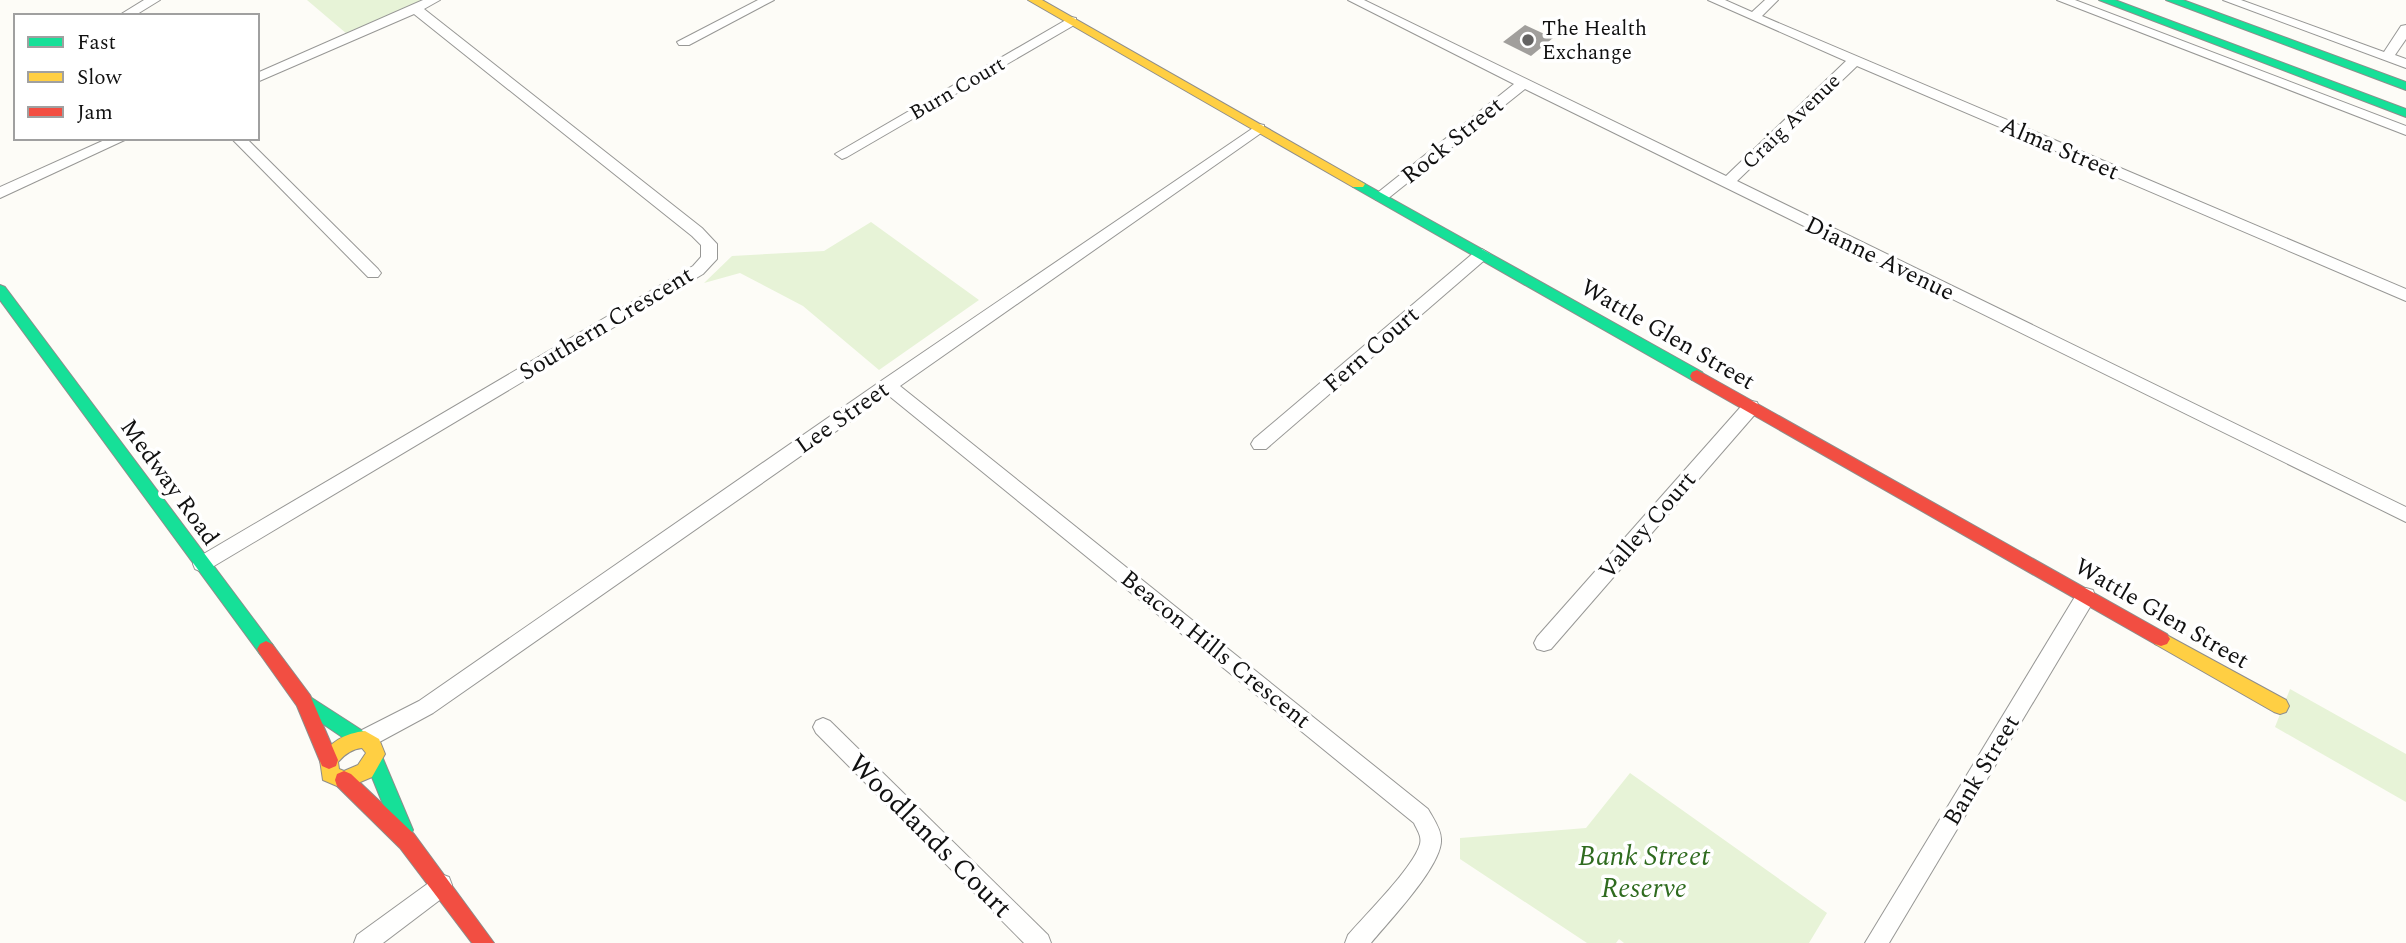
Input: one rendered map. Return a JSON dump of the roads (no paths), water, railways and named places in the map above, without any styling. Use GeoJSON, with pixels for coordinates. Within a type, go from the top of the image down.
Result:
{"type":"FeatureCollection","features":[{"type":"Feature","properties":{"kind":"street"},"geometry":{"type":"LineString","coordinates":[[128,14],[154,0]]}},
{"type":"Feature","properties":{"kind":"street"},"geometry":{"type":"LineString","coordinates":[[259,77],[435,0]]}},
{"type":"Feature","properties":{"kind":"street"},"geometry":{"type":"LineString","coordinates":[[684,42],[768,0]]}},
{"type":"Feature","properties":{"kind":"street","name":"Wattle Glen Street"},"geometry":{"type":"LineString","coordinates":[[1034,0],[2280,706]]}},
{"type":"Feature","properties":{"kind":"street","name":"Dianne Avenue"},"geometry":{"type":"LineString","coordinates":[[1354,0],[2406,515]]}},
{"type":"Feature","properties":{"kind":"street","name":"Alma Street"},"geometry":{"type":"LineString","coordinates":[[1714,0],[2406,295]]}},
{"type":"Feature","properties":{"kind":"street"},"geometry":{"type":"LineString","coordinates":[[1754,17],[1772,0]]}},
{"type":"Feature","properties":{"kind":"street"},"geometry":{"type":"LineString","coordinates":[[2063,0],[2406,131]]}},
{"type":"Feature","properties":{"kind":"street"},"geometry":{"type":"LineString","coordinates":[[2105,0],[2406,113]]}},
{"type":"Feature","properties":{"kind":"street"},"geometry":{"type":"LineString","coordinates":[[2172,0],[2406,86]]}},
{"type":"Feature","properties":{"kind":"street"},"geometry":{"type":"LineString","coordinates":[[2229,0],[2406,64]]}},
{"type":"Feature","properties":{"kind":"street","name":"Southern Crescent"},"geometry":{"type":"LineString","coordinates":[[202,564],[698,270],[709,259],[709,244],[697,232],[416,9]]}},
{"type":"Feature","properties":{"kind":"street","name":"Burn Court"},"geometry":{"type":"LineString","coordinates":[[842,154],[1071,21]]}},
{"type":"Feature","properties":{"kind":"street"},"geometry":{"type":"LineString","coordinates":[[2387,57],[2406,29]]}},
{"type":"Feature","properties":{"kind":"street","name":"Craig Avenue"},"geometry":{"type":"LineString","coordinates":[[1727,183],[1855,60]]}},
{"type":"Feature","properties":{"kind":"street"},"geometry":{"type":"LineString","coordinates":[[2269,62],[2300,91]]}},
{"type":"Feature","properties":{"kind":"street","name":"Rock Street"},"geometry":{"type":"LineString","coordinates":[[1381,197],[1524,83]]}},
{"type":"Feature","properties":{"kind":"street","name":"Lee Street"},"geometry":{"type":"LineString","coordinates":[[369,748],[1259,128]]}},
{"type":"Feature","properties":{"kind":"street"},"geometry":{"type":"LineString","coordinates":[[0,193],[118,140]]}},
{"type":"Feature","properties":{"kind":"street"},"geometry":{"type":"LineString","coordinates":[[240,140],[373,273]]}},
{"type":"Feature","properties":{"kind":"street","name":"Fern Court"},"geometry":{"type":"LineString","coordinates":[[1260,444],[1482,254]]}},
{"type":"Feature","properties":{"kind":"street","name":"Medway Road"},"geometry":{"type":"LineString","coordinates":[[0,290],[304,701],[329,760],[330,774],[344,780]]}},
{"type":"Feature","properties":{"kind":"street","name":"Beacon Hills Crescent"},"geometry":{"type":"LineString","coordinates":[[887,385],[1421,816],[1432,837],[1425,859],[1356,943]]}},
{"type":"Feature","properties":{"kind":"street","name":"Valley Court"},"geometry":{"type":"LineString","coordinates":[[1544,643],[1751,407]]}},
{"type":"Feature","properties":{"kind":"street","name":"Bank Street"},"geometry":{"type":"LineString","coordinates":[[1876,943],[2086,596]]}},
{"type":"Feature","properties":{"kind":"street","name":"Medway Road"},"geometry":{"type":"LineString","coordinates":[[304,701],[369,748]]}},
{"type":"Feature","properties":{"kind":"street","name":"Woodlands Court"},"geometry":{"type":"LineString","coordinates":[[823,727],[1040,943]]}},
{"type":"Feature","properties":{"kind":"street"},"geometry":{"type":"LineString","coordinates":[[329,760],[338,748],[369,748]]}},
{"type":"Feature","properties":{"kind":"street"},"geometry":{"type":"LineString","coordinates":[[369,748],[365,771],[344,780],[407,841],[484,943]]}},
{"type":"Feature","properties":{"kind":"street"},"geometry":{"type":"LineString","coordinates":[[369,748],[407,841]]}},
{"type":"Feature","properties":{"kind":"street"},"geometry":{"type":"LineString","coordinates":[[365,943],[441,885]]}},
{"type":"Feature","properties":{"kind":"place","name":"The Health Exchange"},"geometry":{"type":"Point","coordinates":[1528,40]}},
{"type":"Feature","properties":{"kind":"park label","name":"Bank Street Reserve"},"geometry":{"type":"Point","coordinates":[1644,871]}}]}
